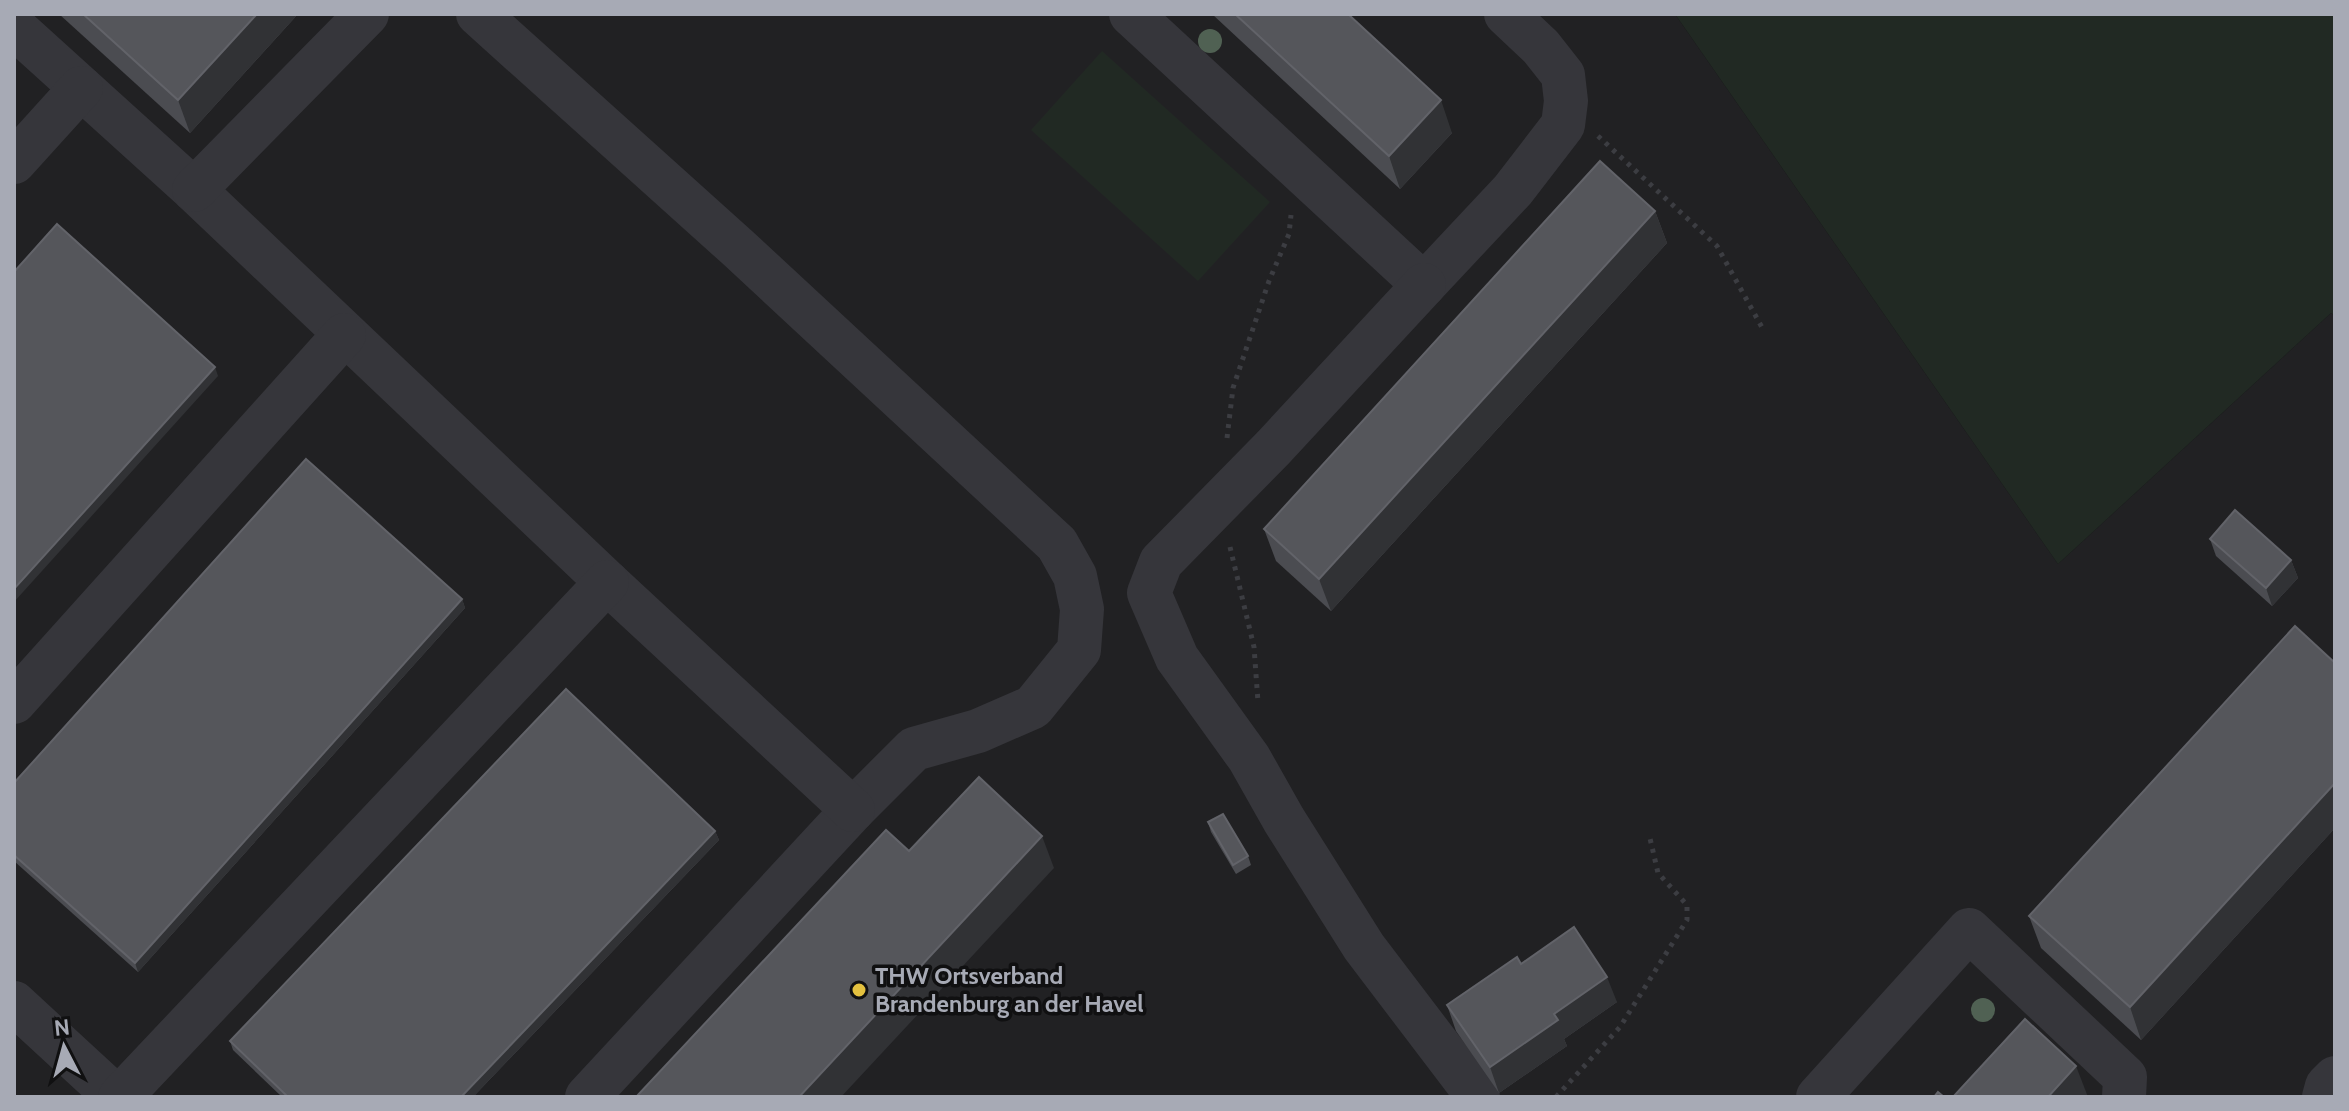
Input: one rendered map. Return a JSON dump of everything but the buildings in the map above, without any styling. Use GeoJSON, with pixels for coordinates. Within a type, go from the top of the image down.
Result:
{"type":"FeatureCollection","features":[{"type":"Feature","properties":{"kind":"lane"},"geometry":{"type":"LineString","coordinates":[[194,190],[367,14]]}},
{"type":"Feature","properties":{"kind":"lane"},"geometry":{"type":"LineString","coordinates":[[478,14],[1057,544],[1075,576],[1082,609],[1079,650],[1033,707],[978,731],[914,749],[853,810],[587,1097]]}},
{"type":"Feature","properties":{"kind":"lane"},"geometry":{"type":"LineString","coordinates":[[1131,14],[1424,285]]}},
{"type":"Feature","properties":{"kind":"lane"},"geometry":{"type":"LineString","coordinates":[[1478,1097],[1364,947],[1249,758],[1177,658],[1149,593],[1161,562],[1273,448],[1513,190],[1563,125],[1566,101],[1563,75],[1541,47],[1506,14]]}},
{"type":"Feature","properties":{"kind":"lane"},"geometry":{"type":"LineString","coordinates":[[14,27],[194,190],[344,335],[853,810]]}},
{"type":"Feature","properties":{"kind":"lane"},"geometry":{"type":"LineString","coordinates":[[14,162],[81,88]]}},
{"type":"Feature","properties":{"kind":"lane"},"geometry":{"type":"LineString","coordinates":[[14,702],[344,335]]}},
{"type":"Feature","properties":{"kind":"lane"},"geometry":{"type":"LineString","coordinates":[[14,1003],[118,1097],[607,582]]}},
{"type":"Feature","properties":{"kind":"lane"},"geometry":{"type":"LineString","coordinates":[[1818,1097],[1969,930],[2125,1077],[2124,1097]]}},
{"type":"Feature","properties":{"kind":"lane"},"geometry":{"type":"LineString","coordinates":[[2324,1097],[2327,1086],[2335,1078]]}},
{"type":"Feature","properties":{"kind":"path"},"geometry":{"type":"LineString","coordinates":[[1566,101],[1591,129],[1717,246],[1764,331]]}},
{"type":"Feature","properties":{"kind":"path"},"geometry":{"type":"LineString","coordinates":[[1556,1097],[1620,1027],[1687,920],[1687,905],[1658,873],[1649,834]]}},
{"type":"Feature","properties":{"kind":"shaded area"},"geometry":{"type":"Polygon","coordinates":[[[14,14],[1675,14],[2058,564],[2331,313],[2335,316],[2335,1097],[14,1097],[14,14]]]}},
{"type":"Feature","properties":{"kind":"shaded area"},"geometry":{"type":"Polygon","coordinates":[[[1675,14],[2335,14],[2335,316],[2331,313],[2058,564],[1675,14]]]}},
{"type":"Feature","properties":{"kind":"shaded area"},"geometry":{"type":"Polygon","coordinates":[[[1102,51],[1270,202],[1198,281],[1031,130],[1102,51]]]}},
{"type":"Feature","properties":{"kind":"place","name":"THW Ortsverband Brandenburg an der Havel"},"geometry":{"type":"Point","coordinates":[859,990]}}]}
